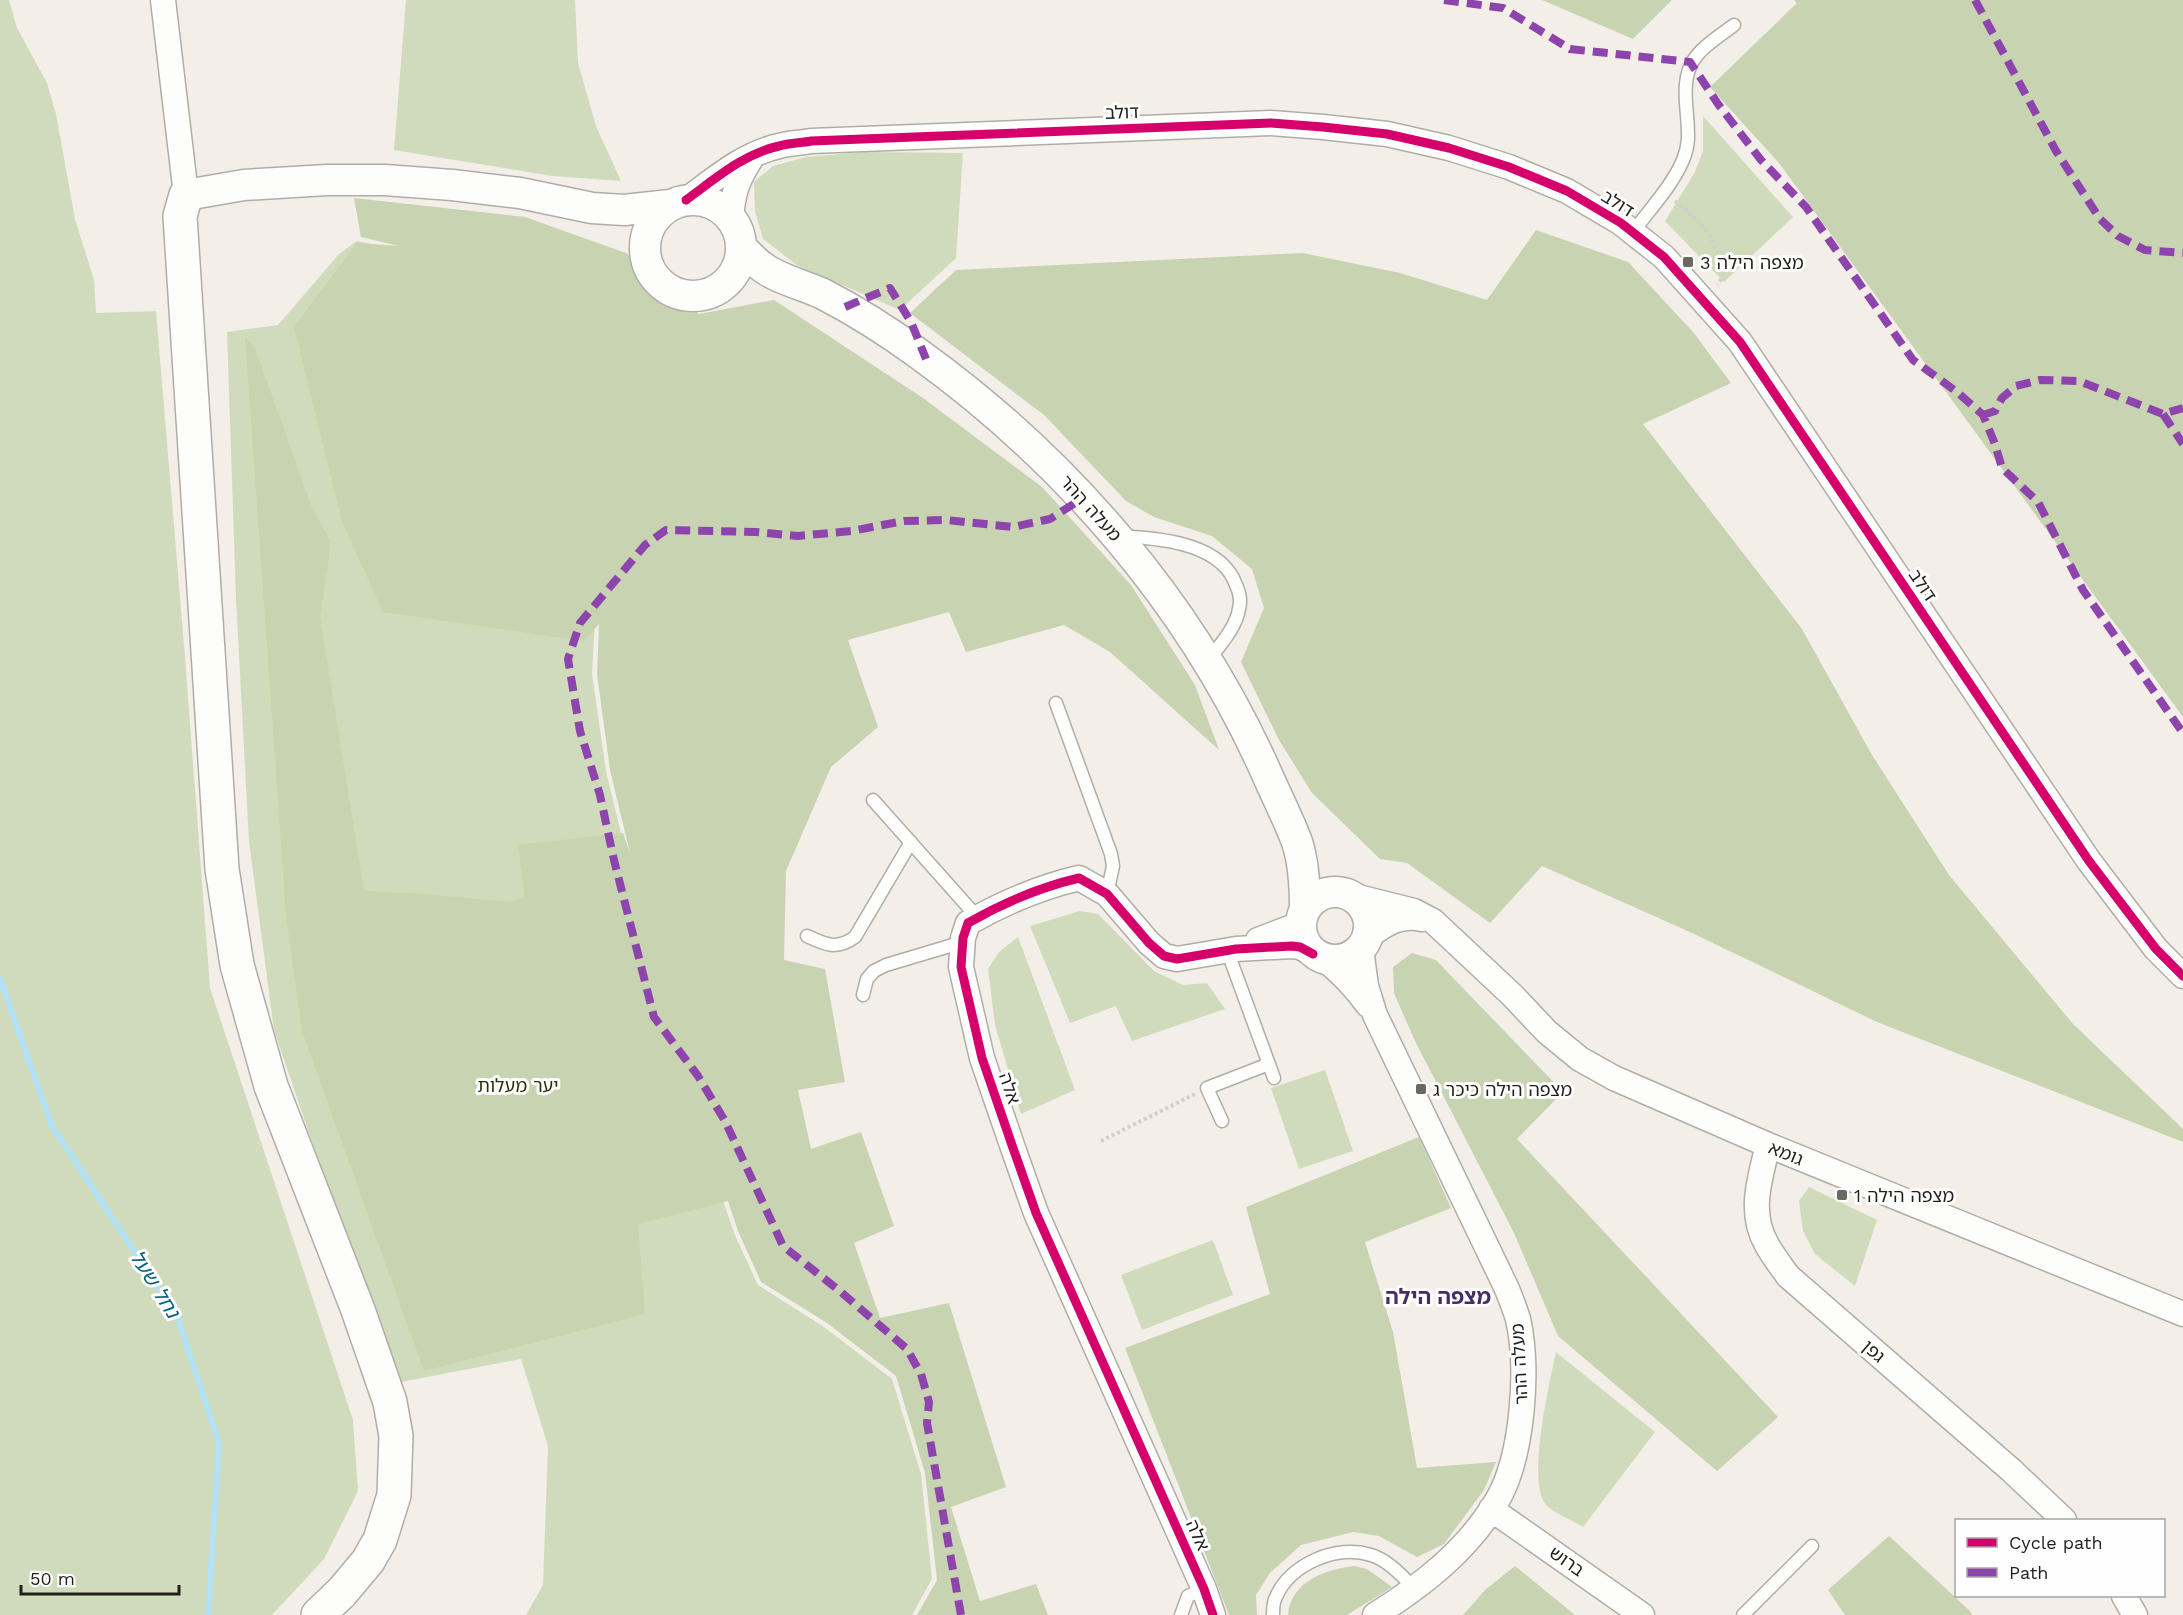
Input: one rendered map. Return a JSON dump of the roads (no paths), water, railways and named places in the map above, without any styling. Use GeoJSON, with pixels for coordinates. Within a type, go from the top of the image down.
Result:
{"type":"FeatureCollection","features":[{"type":"Feature","properties":{"kind":"main road"},"geometry":{"type":"LineString","coordinates":[[186,195],[180,216],[222,869],[237,964],[271,1086],[358,1310],[390,1402],[396,1436],[394,1495],[380,1540],[368,1561],[342,1592],[318,1615]]}},
{"type":"Feature","properties":{"kind":"street"},"geometry":{"type":"LineString","coordinates":[[163,0],[186,195],[244,184],[385,180],[520,193],[592,208],[624,210],[698,200],[718,206],[730,218],[738,231],[741,247],[738,264],[728,281],[720,288]]}},
{"type":"Feature","properties":{"kind":"street","name":"דולב"},"geometry":{"type":"LineString","coordinates":[[678,202],[737,162],[778,146],[812,141],[1271,123],[1387,134],[1449,148],[1509,167],[1567,191],[1621,223],[1664,257],[1704,299],[1740,342],[2089,861],[2156,949],[2183,976]]}},
{"type":"Feature","properties":{"kind":"street"},"geometry":{"type":"LineString","coordinates":[[730,218],[732,197],[738,180],[754,155]]}},
{"type":"Feature","properties":{"kind":"street"},"geometry":{"type":"LineString","coordinates":[[648,264],[645,248],[650,228],[658,214],[678,202]]}},
{"type":"Feature","properties":{"kind":"street"},"geometry":{"type":"LineString","coordinates":[[592,208],[615,223],[634,240],[656,278],[668,289],[688,296],[744,284],[797,283]]}},
{"type":"Feature","properties":{"kind":"street","name":"מעלה ההר"},"geometry":{"type":"LineString","coordinates":[[741,247],[762,268],[823,295],[869,321],[972,395],[1078,491],[1117,536],[1197,643],[1254,745],[1297,844],[1303,870],[1303,915]]}},
{"type":"Feature","properties":{"kind":"street","name":"מעלה ההר"},"geometry":{"type":"LineString","coordinates":[[1288,822],[1308,858],[1344,893]]}},
{"type":"Feature","properties":{"kind":"street"},"geometry":{"type":"LineString","coordinates":[[978,918],[1062,882],[1079,878],[1107,894],[1149,944],[1164,956],[1177,958],[1232,949],[1292,945],[1319,956],[1341,961],[1352,957],[1385,924],[1404,917],[1433,921]]}},
{"type":"Feature","properties":{"kind":"street"},"geometry":{"type":"LineString","coordinates":[[1232,949],[1282,931],[1303,915],[1312,900],[1326,893],[1344,893],[1361,903],[1370,925],[1365,943]]}},
{"type":"Feature","properties":{"kind":"street","name":"גומא"},"geometry":{"type":"LineString","coordinates":[[1344,893],[1414,911],[1433,921],[1512,995],[1547,1032],[1580,1059],[1614,1078],[1768,1145],[2183,1314]]}},
{"type":"Feature","properties":{"kind":"street"},"geometry":{"type":"LineString","coordinates":[[1303,915],[1301,933],[1305,944],[1319,956]]}},
{"type":"Feature","properties":{"kind":"street","name":"אלה"},"geometry":{"type":"LineString","coordinates":[[978,918],[968,923],[963,942],[961,967],[982,1058],[1036,1213],[1204,1589],[1213,1615]]}},
{"type":"Feature","properties":{"kind":"street","name":"מעלה ההר"},"geometry":{"type":"LineString","coordinates":[[1365,943],[1366,986],[1375,1015],[1507,1289],[1518,1318],[1523,1371],[1522,1408],[1517,1443],[1499,1498],[1464,1545],[1414,1590],[1375,1615]]}},
{"type":"Feature","properties":{"kind":"street","name":"מעלה ההר"},"geometry":{"type":"LineString","coordinates":[[1319,956],[1341,972],[1356,988],[1375,1015]]}},
{"type":"Feature","properties":{"kind":"street","name":"גפן"},"geometry":{"type":"LineString","coordinates":[[1768,1145],[1757,1190],[1756,1217],[1766,1243],[1788,1276],[2011,1470],[2062,1519]]}},
{"type":"Feature","properties":{"kind":"street","name":"ברוש"},"geometry":{"type":"LineString","coordinates":[[1491,1509],[1642,1615]]}},
{"type":"Feature","properties":{"kind":"street"},"geometry":{"type":"LineString","coordinates":[[2125,1597],[2135,1615]]}},
{"type":"Feature","properties":{"kind":"lane"},"geometry":{"type":"LineString","coordinates":[[1633,232],[1664,191],[1683,160],[1689,137],[1684,90],[1690,62],[1705,46],[1734,25]]}},
{"type":"Feature","properties":{"kind":"lane"},"geometry":{"type":"LineString","coordinates":[[1117,536],[1172,541],[1217,558],[1230,573],[1240,592],[1239,610],[1227,634],[1207,662]]}},
{"type":"Feature","properties":{"kind":"lane"},"geometry":{"type":"LineString","coordinates":[[1056,703],[1111,854],[1113,866],[1107,894]]}},
{"type":"Feature","properties":{"kind":"lane"},"geometry":{"type":"LineString","coordinates":[[873,800],[978,918]]}},
{"type":"Feature","properties":{"kind":"lane"},"geometry":{"type":"LineString","coordinates":[[807,936],[825,945],[844,945],[855,937],[910,842]]}},
{"type":"Feature","properties":{"kind":"lane"},"geometry":{"type":"LineString","coordinates":[[862,995],[867,979],[874,970],[963,942]]}},
{"type":"Feature","properties":{"kind":"lane"},"geometry":{"type":"LineString","coordinates":[[1232,949],[1274,1078]]}},
{"type":"Feature","properties":{"kind":"lane"},"geometry":{"type":"LineString","coordinates":[[1222,1121],[1207,1088],[1269,1064]]}},
{"type":"Feature","properties":{"kind":"lane"},"geometry":{"type":"LineString","coordinates":[[1743,1615],[1812,1546]]}},
{"type":"Feature","properties":{"kind":"lane"},"geometry":{"type":"LineString","coordinates":[[1273,1615],[1274,1599],[1283,1584],[1299,1568],[1338,1553],[1355,1551],[1373,1555],[1402,1575],[1414,1590]]}},
{"type":"Feature","properties":{"kind":"lane"},"geometry":{"type":"LineString","coordinates":[[1180,1615],[1188,1596],[1204,1589]]}},
{"type":"Feature","properties":{"kind":"waterway","name":"נחל שעל"},"geometry":{"type":"LineString","coordinates":[[0,979],[52,1126],[177,1316],[219,1443],[208,1615]]}},
{"type":"Feature","properties":{"kind":"place","name":"מצפה הילה 3"},"geometry":{"type":"Point","coordinates":[1688,262]}},
{"type":"Feature","properties":{"kind":"place","name":"מצפה הילה כיכר ג"},"geometry":{"type":"Point","coordinates":[1421,1089]}},
{"type":"Feature","properties":{"kind":"place","name":"מצפה הילה 1"},"geometry":{"type":"Point","coordinates":[1842,1195]}},
{"type":"Feature","properties":{"kind":"district","name":"מצפה הילה"},"geometry":{"type":"Point","coordinates":[1438,1296]}},
{"type":"Feature","properties":{"kind":"park label","name":"יער מעלות"},"geometry":{"type":"Point","coordinates":[518,1085]}}]}
